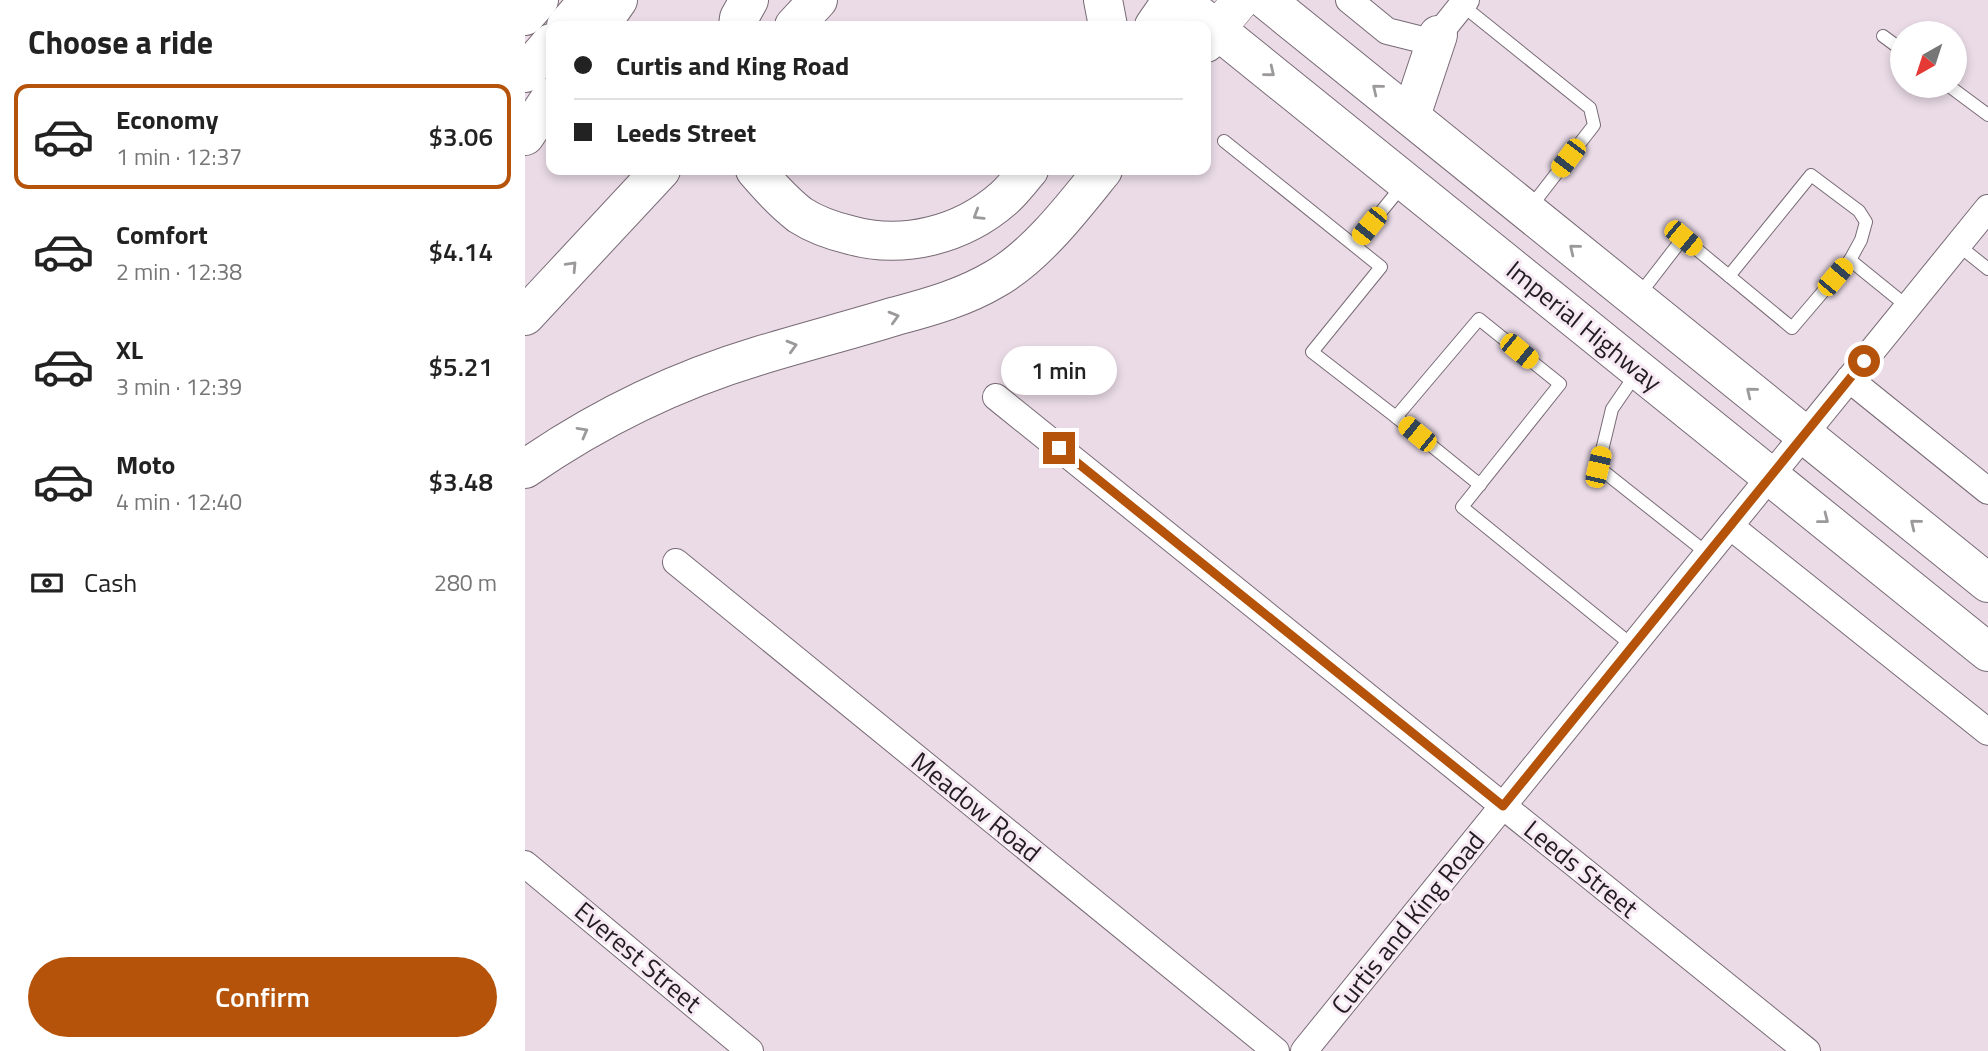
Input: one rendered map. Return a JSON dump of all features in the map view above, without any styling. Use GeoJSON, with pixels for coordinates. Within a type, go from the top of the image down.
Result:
{"type":"FeatureCollection","features":[{"type":"Feature","properties":{"kind":"main road"},"geometry":{"type":"LineString","coordinates":[[525,16],[539,0]]}},
{"type":"Feature","properties":{"kind":"main road"},"geometry":{"type":"LineString","coordinates":[[570,21],[589,0]]}},
{"type":"Feature","properties":{"kind":"main road"},"geometry":{"type":"LineString","coordinates":[[603,21],[618,0]]}},
{"type":"Feature","properties":{"kind":"main road"},"geometry":{"type":"LineString","coordinates":[[739,21],[749,0]]}},
{"type":"Feature","properties":{"kind":"main road"},"geometry":{"type":"LineString","coordinates":[[799,21],[818,0]]}},
{"type":"Feature","properties":{"kind":"main road"},"geometry":{"type":"LineString","coordinates":[[1103,0],[1107,21]]}},
{"type":"Feature","properties":{"kind":"main road"},"geometry":{"type":"LineString","coordinates":[[1157,21],[1172,0]]}},
{"type":"Feature","properties":{"kind":"main road","name":"Imperial Highway"},"geometry":{"type":"LineString","coordinates":[[1180,0],[1199,21]]}},
{"type":"Feature","properties":{"kind":"main road","name":"Imperial Highway"},"geometry":{"type":"LineString","coordinates":[[1266,0],[1988,583]]}},
{"type":"Feature","properties":{"kind":"main road"},"geometry":{"type":"LineString","coordinates":[[1411,116],[1438,35]]}},
{"type":"Feature","properties":{"kind":"main road","name":"Imperial Highway"},"geometry":{"type":"LineString","coordinates":[[1212,36],[1406,181],[1988,652]]}},
{"type":"Feature","properties":{"kind":"main road"},"geometry":{"type":"LineString","coordinates":[[525,73],[546,49]]}},
{"type":"Feature","properties":{"kind":"main road"},"geometry":{"type":"LineString","coordinates":[[525,136],[546,104]]}},
{"type":"Feature","properties":{"kind":"main road"},"geometry":{"type":"LineString","coordinates":[[759,175],[777,196],[803,216],[837,232],[868,240],[903,241],[941,236],[1004,198],[1025,175]]}},
{"type":"Feature","properties":{"kind":"main road"},"geometry":{"type":"LineString","coordinates":[[525,469],[557,447],[619,412],[681,383],[757,356],[952,299],[998,278],[1034,248],[1099,175]]}},
{"type":"Feature","properties":{"kind":"main road"},"geometry":{"type":"LineString","coordinates":[[525,316],[653,178]]}},
{"type":"Feature","properties":{"kind":"street"},"geometry":{"type":"LineString","coordinates":[[1212,36],[1241,0]]}},
{"type":"Feature","properties":{"kind":"street"},"geometry":{"type":"LineString","coordinates":[[1349,0],[1387,31],[1423,40],[1438,35],[1464,2]]}},
{"type":"Feature","properties":{"kind":"street","name":"Curtis and King Road"},"geometry":{"type":"LineString","coordinates":[[1304,1051],[1988,208]]}},
{"type":"Feature","properties":{"kind":"street"},"geometry":{"type":"LineString","coordinates":[[1849,379],[1988,491]]}},
{"type":"Feature","properties":{"kind":"street","name":"Leeds Street"},"geometry":{"type":"LineString","coordinates":[[996,397],[1807,1051]]}},
{"type":"Feature","properties":{"kind":"street"},"geometry":{"type":"LineString","coordinates":[[1730,526],[1988,732]]}},
{"type":"Feature","properties":{"kind":"street","name":"Meadow Road"},"geometry":{"type":"LineString","coordinates":[[676,562],[1276,1051]]}},
{"type":"Feature","properties":{"kind":"street","name":"Everest Street"},"geometry":{"type":"LineString","coordinates":[[525,864],[750,1051]]}},
{"type":"Feature","properties":{"kind":"lane"},"geometry":{"type":"LineString","coordinates":[[1464,2],[1590,108],[1594,125],[1528,211]]}},
{"type":"Feature","properties":{"kind":"lane"},"geometry":{"type":"LineString","coordinates":[[1883,36],[1890,41]]}},
{"type":"Feature","properties":{"kind":"lane"},"geometry":{"type":"LineString","coordinates":[[1965,98],[1988,116]]}},
{"type":"Feature","properties":{"kind":"lane"},"geometry":{"type":"LineString","coordinates":[[1224,141],[1381,267],[1312,352],[1480,485]]}},
{"type":"Feature","properties":{"kind":"lane"},"geometry":{"type":"LineString","coordinates":[[1636,298],[1683,238],[1729,276],[1792,328],[1850,260],[1861,240],[1866,222],[1859,211],[1811,175],[1729,276]]}},
{"type":"Feature","properties":{"kind":"lane"},"geometry":{"type":"LineString","coordinates":[[1354,245],[1406,181]]}},
{"type":"Feature","properties":{"kind":"lane"},"geometry":{"type":"LineString","coordinates":[[1958,245],[1988,269]]}},
{"type":"Feature","properties":{"kind":"lane"},"geometry":{"type":"LineString","coordinates":[[1850,260],[1908,307]]}},
{"type":"Feature","properties":{"kind":"lane"},"geometry":{"type":"LineString","coordinates":[[1396,417],[1479,318],[1560,384],[1462,507],[1633,646]]}},
{"type":"Feature","properties":{"kind":"lane"},"geometry":{"type":"LineString","coordinates":[[1639,371],[1612,409],[1598,467],[1708,554]]}},
{"type":"Feature","properties":{"kind":"route"},"geometry":{"type":"LineString","coordinates":[[1059,448],[1503,806],[1864,361]]}}]}
